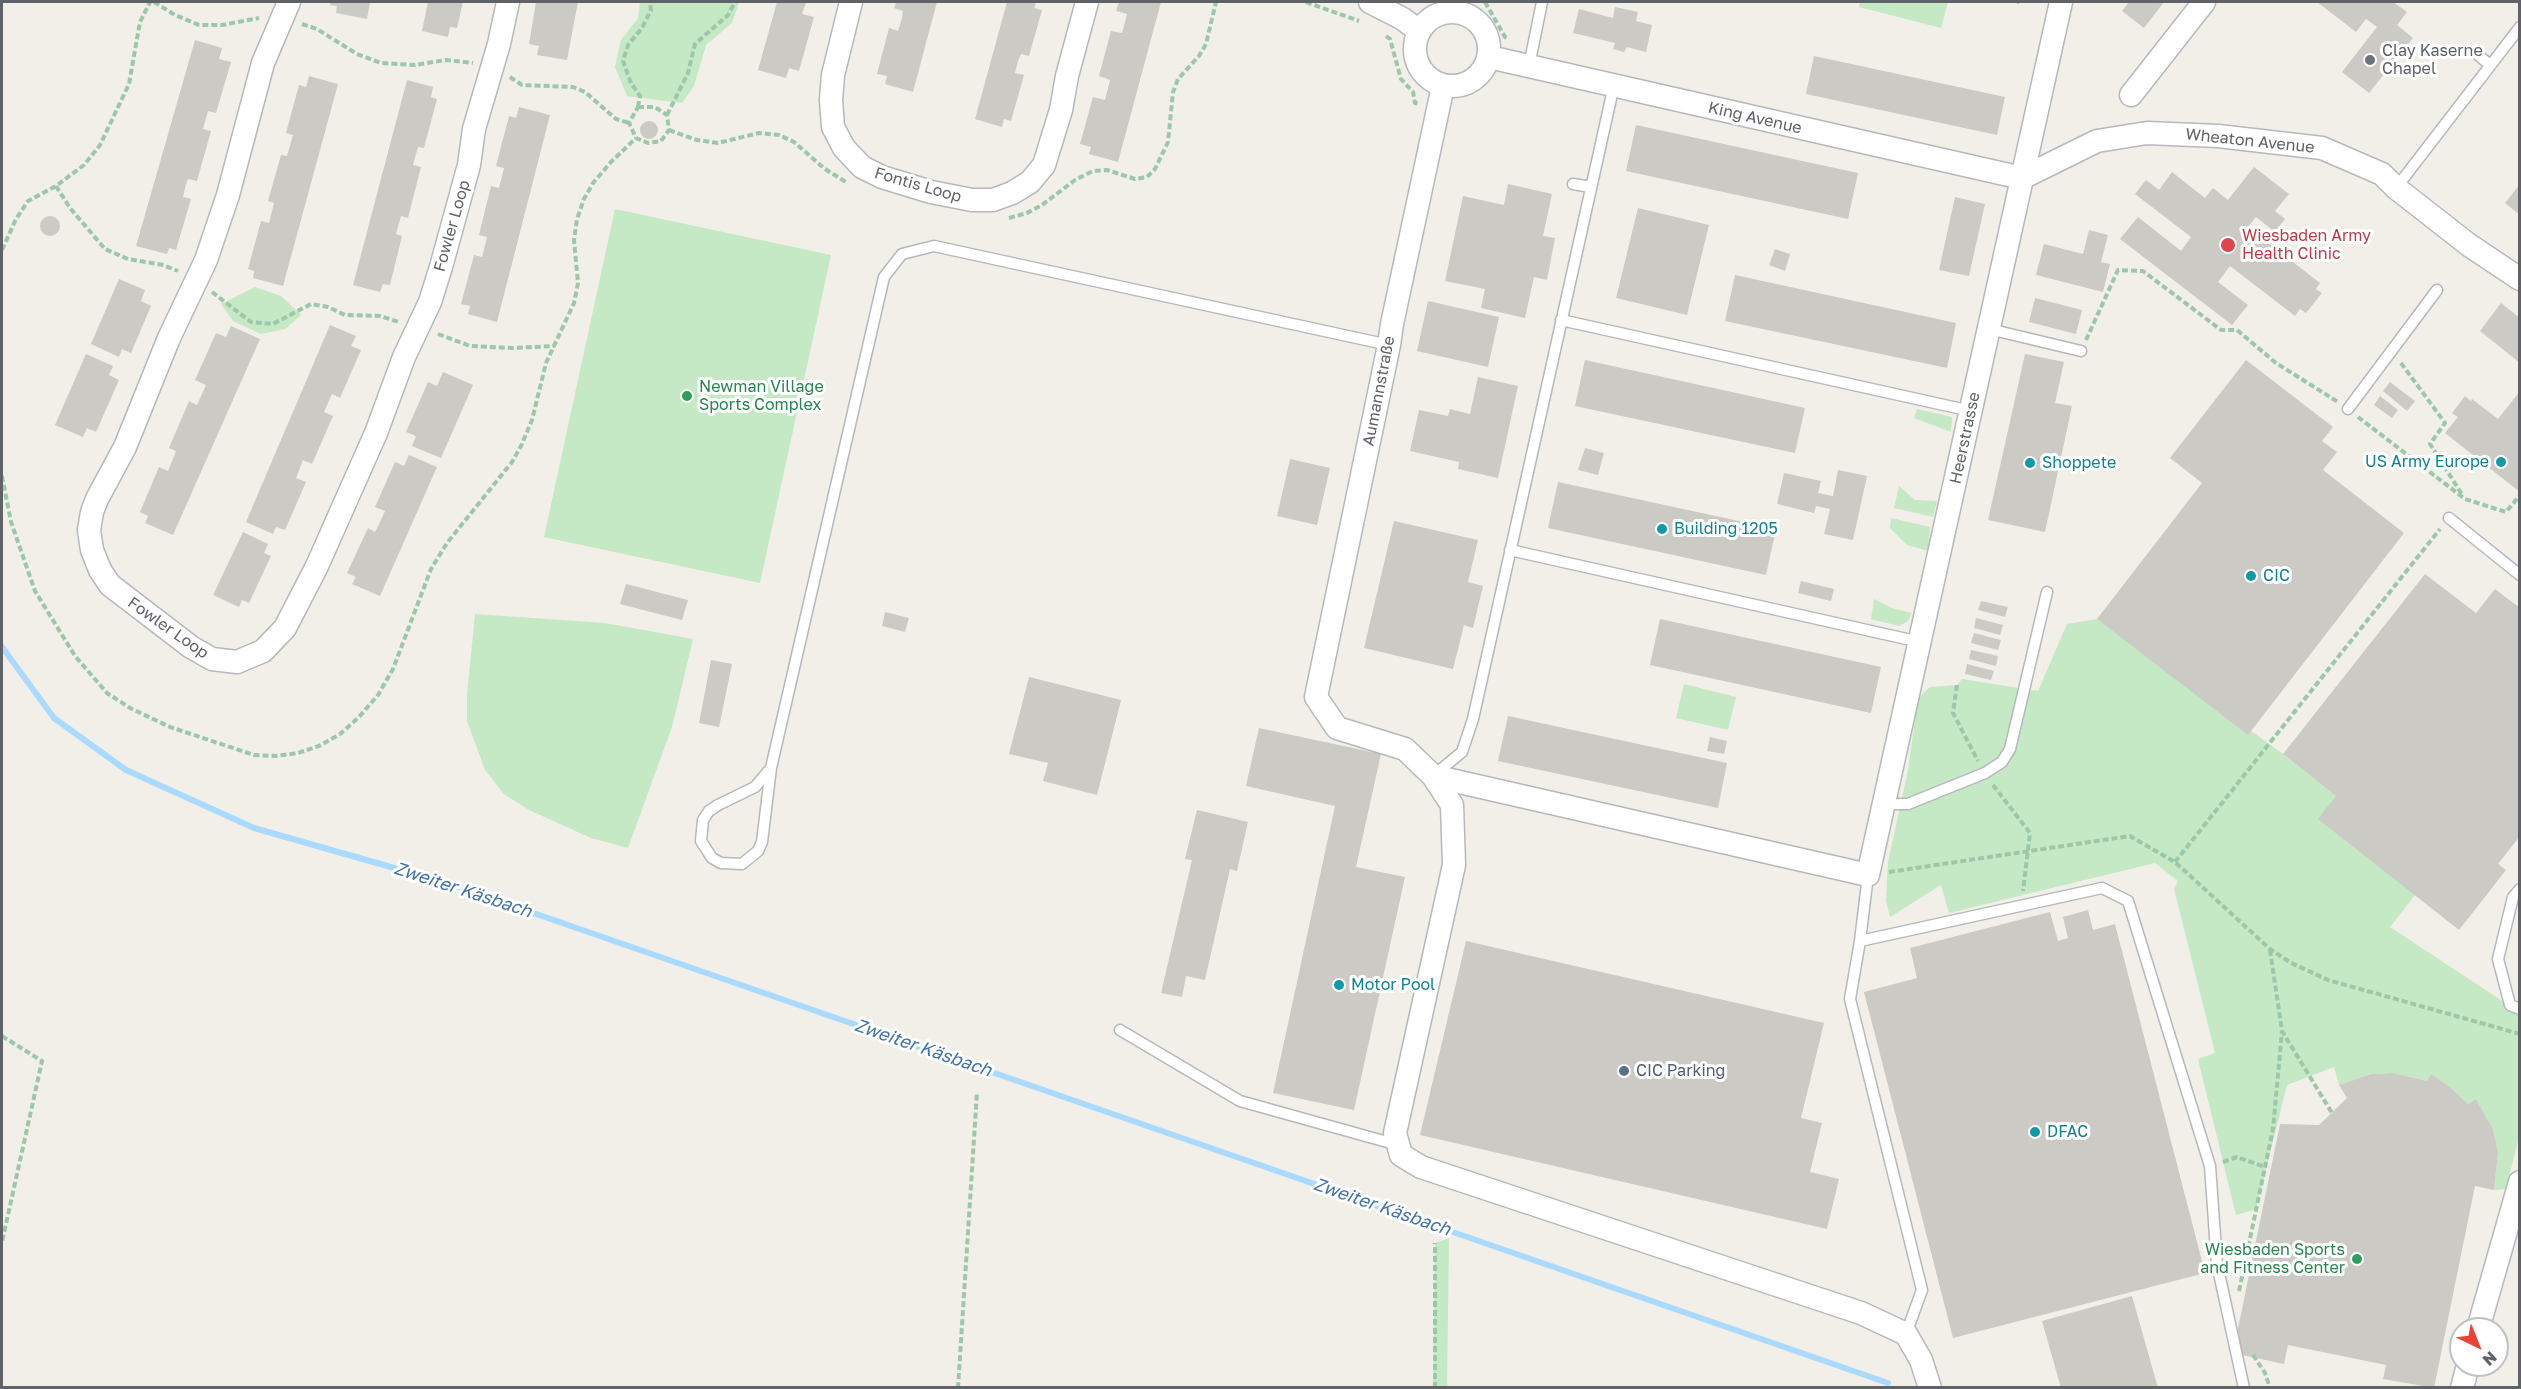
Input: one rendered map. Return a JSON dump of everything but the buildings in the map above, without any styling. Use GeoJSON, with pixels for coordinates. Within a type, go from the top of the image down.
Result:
{"type":"FeatureCollection","features":[{"type":"Feature","properties":{"kind":"street","name":"Fowler Loop"},"geometry":{"type":"LineString","coordinates":[[286,10],[273,35],[263,63],[228,195],[198,280],[169,338],[125,447],[97,499],[89,530],[92,550],[110,585],[162,627],[212,659],[237,662],[263,651],[285,628],[347,502],[417,327],[430,302],[469,165],[482,97],[508,2]]}},
{"type":"Feature","properties":{"kind":"street","name":"Fontis Loop"},"geometry":{"type":"LineString","coordinates":[[851,2],[834,75],[831,100],[833,127],[844,148],[862,167],[882,177],[930,192],[982,200],[993,200],[1012,193],[1030,182],[1044,165],[1061,110],[1067,76],[1087,2]]}},
{"type":"Feature","properties":{"kind":"street","name":"Heerstrasse"},"geometry":{"type":"LineString","coordinates":[[1869,874],[2061,2]]}},
{"type":"Feature","properties":{"kind":"street"},"geometry":{"type":"LineString","coordinates":[[2131,95],[2204,2]]}},
{"type":"Feature","properties":{"kind":"street"},"geometry":{"type":"LineString","coordinates":[[1460,7],[1480,23],[1486,33],[1490,45],[1489,57],[1485,68],[1477,77],[1441,96],[1433,81],[1418,64],[1415,53],[1419,31],[1436,15],[1460,7]]}},
{"type":"Feature","properties":{"kind":"street"},"geometry":{"type":"LineString","coordinates":[[1366,12],[1403,19],[1419,31]]}},
{"type":"Feature","properties":{"kind":"street","name":"King Avenue"},"geometry":{"type":"LineString","coordinates":[[1489,57],[1531,55],[1614,85],[2022,178]]}},
{"type":"Feature","properties":{"kind":"street","name":"Aumannstraße"},"geometry":{"type":"LineString","coordinates":[[1433,776],[1405,749],[1337,728],[1316,697],[1392,324],[1437,151],[1441,96]]}},
{"type":"Feature","properties":{"kind":"street","name":"Wheaton Avenue"},"geometry":{"type":"LineString","coordinates":[[2022,178],[2097,141],[2147,133],[2218,136],[2322,148],[2382,174],[2396,188],[2469,245],[2518,276]]}},
{"type":"Feature","properties":{"kind":"street"},"geometry":{"type":"LineString","coordinates":[[1433,776],[1869,874]]}},
{"type":"Feature","properties":{"kind":"street"},"geometry":{"type":"LineString","coordinates":[[1433,776],[1452,806],[1454,865],[1395,1133],[1401,1155],[1420,1167],[1861,1313],[1905,1334],[1920,1360],[1930,1388]]}},
{"type":"Feature","properties":{"kind":"street"},"geometry":{"type":"LineString","coordinates":[[2481,1317],[2520,1182]]}},
{"type":"Feature","properties":{"kind":"lane"},"geometry":{"type":"LineString","coordinates":[[1531,55],[1542,2]]}},
{"type":"Feature","properties":{"kind":"lane"},"geometry":{"type":"LineString","coordinates":[[2396,188],[2520,27]]}},
{"type":"Feature","properties":{"kind":"lane"},"geometry":{"type":"LineString","coordinates":[[2478,56],[2490,65]]}},
{"type":"Feature","properties":{"kind":"lane"},"geometry":{"type":"LineString","coordinates":[[1433,776],[1462,752],[1473,719],[1614,85]]}},
{"type":"Feature","properties":{"kind":"lane"},"geometry":{"type":"LineString","coordinates":[[1573,184],[1591,187]]}},
{"type":"Feature","properties":{"kind":"lane"},"geometry":{"type":"LineString","coordinates":[[771,768],[755,787],[718,805],[709,812],[704,820],[701,841],[712,858],[721,863],[742,864],[758,851],[762,842],[771,768],[884,277],[902,254],[934,246],[1389,345]]}},
{"type":"Feature","properties":{"kind":"lane"},"geometry":{"type":"LineString","coordinates":[[2348,409],[2437,290]]}},
{"type":"Feature","properties":{"kind":"lane"},"geometry":{"type":"LineString","coordinates":[[1561,320],[1971,411]]}},
{"type":"Feature","properties":{"kind":"lane"},"geometry":{"type":"LineString","coordinates":[[1989,329],[2081,351]]}},
{"type":"Feature","properties":{"kind":"lane"},"geometry":{"type":"LineString","coordinates":[[2449,518],[2518,573]]}},
{"type":"Feature","properties":{"kind":"lane"},"geometry":{"type":"LineString","coordinates":[[1509,550],[1920,642]]}},
{"type":"Feature","properties":{"kind":"lane"},"geometry":{"type":"LineString","coordinates":[[1884,804],[1908,804],[1984,773],[2001,762],[2010,749],[2047,592]]}},
{"type":"Feature","properties":{"kind":"lane"},"geometry":{"type":"LineString","coordinates":[[1869,874],[1850,999],[1922,1290],[1905,1334]]}},
{"type":"Feature","properties":{"kind":"lane"},"geometry":{"type":"LineString","coordinates":[[1860,942],[2102,888],[2128,901],[2210,1167],[2217,1264],[2244,1388]]}},
{"type":"Feature","properties":{"kind":"lane"},"geometry":{"type":"LineString","coordinates":[[2520,888],[2513,897],[2498,959],[2510,1005],[2520,1009]]}},
{"type":"Feature","properties":{"kind":"lane"},"geometry":{"type":"LineString","coordinates":[[1120,1030],[1240,1101],[1398,1146]]}},
{"type":"Feature","properties":{"kind":"path"},"geometry":{"type":"LineString","coordinates":[[2,250],[16,219],[28,201],[56,186],[84,165],[100,145],[129,84],[140,22],[152,2],[199,25],[222,25],[286,10],[357,54],[381,63],[415,65],[446,60],[492,66],[522,85],[573,87],[585,92],[616,119],[629,123],[636,138],[648,142],[661,141],[669,130],[667,115],[688,74],[695,44],[728,15],[735,2]]}},
{"type":"Feature","properties":{"kind":"path"},"geometry":{"type":"LineString","coordinates":[[629,123],[638,107],[640,96],[631,83],[622,61],[628,45],[642,28],[651,10],[650,2]]}},
{"type":"Feature","properties":{"kind":"path"},"geometry":{"type":"LineString","coordinates":[[999,220],[1028,213],[1075,180],[1093,171],[1107,170],[1135,179],[1147,177],[1155,169],[1171,130],[1173,92],[1178,79],[1199,56],[1206,44],[1216,2]]}},
{"type":"Feature","properties":{"kind":"path"},"geometry":{"type":"LineString","coordinates":[[1306,2],[1366,12]]}},
{"type":"Feature","properties":{"kind":"path"},"geometry":{"type":"LineString","coordinates":[[1485,2],[1505,37],[1531,55]]}},
{"type":"Feature","properties":{"kind":"path"},"geometry":{"type":"LineString","coordinates":[[1381,32],[1390,39],[1401,79],[1413,92],[1415,103],[1441,96]]}},
{"type":"Feature","properties":{"kind":"path"},"geometry":{"type":"LineString","coordinates":[[638,107],[655,107],[667,115]]}},
{"type":"Feature","properties":{"kind":"path"},"geometry":{"type":"LineString","coordinates":[[669,130],[697,140],[718,143],[759,133],[778,135],[794,142],[831,174],[851,185]]}},
{"type":"Feature","properties":{"kind":"path"},"geometry":{"type":"LineString","coordinates":[[56,186],[105,249],[128,259],[163,265],[198,280],[251,322],[273,324],[311,304],[328,307],[345,315],[380,316],[470,346],[512,348],[555,346]]}},
{"type":"Feature","properties":{"kind":"path"},"geometry":{"type":"LineString","coordinates":[[2081,351],[2118,270],[2143,271],[2221,330],[2237,330],[2276,363],[2348,409],[2465,499],[2506,512],[2520,495]]}},
{"type":"Feature","properties":{"kind":"path"},"geometry":{"type":"LineString","coordinates":[[2391,351],[2445,423],[2430,444],[2465,499]]}},
{"type":"Feature","properties":{"kind":"path"},"geometry":{"type":"LineString","coordinates":[[2175,862],[2449,518]]}},
{"type":"Feature","properties":{"kind":"path"},"geometry":{"type":"LineString","coordinates":[[1957,685],[1953,713],[1984,773],[2030,833],[2022,897]]}},
{"type":"Feature","properties":{"kind":"path"},"geometry":{"type":"LineString","coordinates":[[1869,874],[2130,836],[2175,862],[2270,949],[2291,963],[2328,980],[2520,1034]]}},
{"type":"Feature","properties":{"kind":"path"},"geometry":{"type":"LineString","coordinates":[[2238,1300],[2273,1130],[2282,1031],[2270,949]]}},
{"type":"Feature","properties":{"kind":"path"},"geometry":{"type":"LineString","coordinates":[[2282,1031],[2332,1113]]}},
{"type":"Feature","properties":{"kind":"path"},"geometry":{"type":"LineString","coordinates":[[2,1036],[42,1061],[2,1242]]}},
{"type":"Feature","properties":{"kind":"path"},"geometry":{"type":"LineString","coordinates":[[958,1388],[977,1092]]}},
{"type":"Feature","properties":{"kind":"path"},"geometry":{"type":"LineString","coordinates":[[2210,1167],[2236,1157],[2265,1167]]}},
{"type":"Feature","properties":{"kind":"path"},"geometry":{"type":"LineString","coordinates":[[1435,1243],[1435,1388]]}},
{"type":"Feature","properties":{"kind":"path"},"geometry":{"type":"LineString","coordinates":[[2250,1349],[2265,1373],[2270,1388]]}},
{"type":"Feature","properties":{"kind":"green space"},"geometry":{"type":"Polygon","coordinates":[[[640,2],[739,2],[732,23],[706,45],[694,86],[682,103],[627,96],[615,67],[621,40],[638,18],[640,2]]]}},
{"type":"Feature","properties":{"kind":"green space"},"geometry":{"type":"Polygon","coordinates":[[[1860,2],[1948,2],[1941,28],[1859,7],[1860,2]]]}},
{"type":"Feature","properties":{"kind":"green space","name":"Newman Village Sports Complex"},"geometry":{"type":"Polygon","coordinates":[[[615,209],[831,255],[760,583],[544,537],[615,209]]]}},
{"type":"Feature","properties":{"kind":"green space"},"geometry":{"type":"Polygon","coordinates":[[[255,287],[281,296],[301,315],[285,329],[261,334],[233,321],[221,304],[255,287]]]}},
{"type":"Feature","properties":{"kind":"green space"},"geometry":{"type":"Polygon","coordinates":[[[1917,409],[1952,417],[1951,432],[1914,418],[1917,409]]]}},
{"type":"Feature","properties":{"kind":"green space"},"geometry":{"type":"Polygon","coordinates":[[[1899,486],[1915,500],[1937,501],[1933,517],[1894,508],[1899,486]]]}},
{"type":"Feature","properties":{"kind":"green space"},"geometry":{"type":"Polygon","coordinates":[[[1891,518],[1930,527],[1928,551],[1907,545],[1890,528],[1891,518]]]}},
{"type":"Feature","properties":{"kind":"green space"},"geometry":{"type":"Polygon","coordinates":[[[1874,599],[1892,608],[1912,613],[1908,621],[1899,626],[1871,619],[1874,599]]]}},
{"type":"Feature","properties":{"kind":"green space"},"geometry":{"type":"Polygon","coordinates":[[[475,614],[605,623],[693,639],[672,727],[628,848],[591,838],[529,810],[504,794],[485,770],[467,721],[467,695],[475,614]]]}},
{"type":"Feature","properties":{"kind":"green space"},"geometry":{"type":"Polygon","coordinates":[[[2097,619],[2283,754],[2336,796],[2415,895],[2390,927],[2519,1012],[2519,1137],[2506,1189],[2494,1190],[2498,1153],[2493,1129],[2476,1099],[2468,1104],[2450,1087],[2431,1074],[2427,1081],[2393,1073],[2371,1074],[2339,1085],[2334,1067],[2287,1085],[2256,1209],[2236,1215],[2198,1059],[2215,1053],[2174,889],[2178,881],[2155,863],[1949,913],[1941,885],[1890,917],[1886,901],[1888,862],[1908,770],[1918,698],[1930,687],[1957,685],[1962,679],[2038,691],[2067,624],[2097,619]]]}},
{"type":"Feature","properties":{"kind":"green space"},"geometry":{"type":"Polygon","coordinates":[[[1684,684],[1736,697],[1728,730],[1676,718],[1684,684]]]}},
{"type":"Feature","properties":{"kind":"green space"},"geometry":{"type":"Polygon","coordinates":[[[1449,1238],[1447,1387],[1433,1387],[1435,1243],[1449,1238]]]}},
{"type":"Feature","properties":{"kind":"waterway","name":"Zweiter Käsbach"},"geometry":{"type":"LineString","coordinates":[[2,647],[54,718],[126,770],[254,828],[447,883],[1888,1383]]}},
{"type":"Feature","properties":{"kind":"place","name":"Clay Kaserne Chapel"},"geometry":{"type":"Point","coordinates":[2370,60]}},
{"type":"Feature","properties":{"kind":"place","name":"Wiesbaden Army Health Clinic"},"geometry":{"type":"Point","coordinates":[2228,245]}},
{"type":"Feature","properties":{"kind":"place","name":"Newman Village Sports Complex"},"geometry":{"type":"Point","coordinates":[687,396]}},
{"type":"Feature","properties":{"kind":"place","name":"US Army Europe"},"geometry":{"type":"Point","coordinates":[2501,462]}},
{"type":"Feature","properties":{"kind":"place","name":"Shoppete"},"geometry":{"type":"Point","coordinates":[2030,463]}},
{"type":"Feature","properties":{"kind":"place","name":"Building 1205"},"geometry":{"type":"Point","coordinates":[1662,529]}},
{"type":"Feature","properties":{"kind":"place","name":"CIC"},"geometry":{"type":"Point","coordinates":[2251,576]}},
{"type":"Feature","properties":{"kind":"place","name":"Motor Pool"},"geometry":{"type":"Point","coordinates":[1339,985]}},
{"type":"Feature","properties":{"kind":"place","name":"CIC Parking"},"geometry":{"type":"Point","coordinates":[1624,1071]}},
{"type":"Feature","properties":{"kind":"place","name":"DFAC"},"geometry":{"type":"Point","coordinates":[2035,1132]}},
{"type":"Feature","properties":{"kind":"place","name":"Wiesbaden Sports and Fitness Center"},"geometry":{"type":"Point","coordinates":[2357,1259]}}]}
